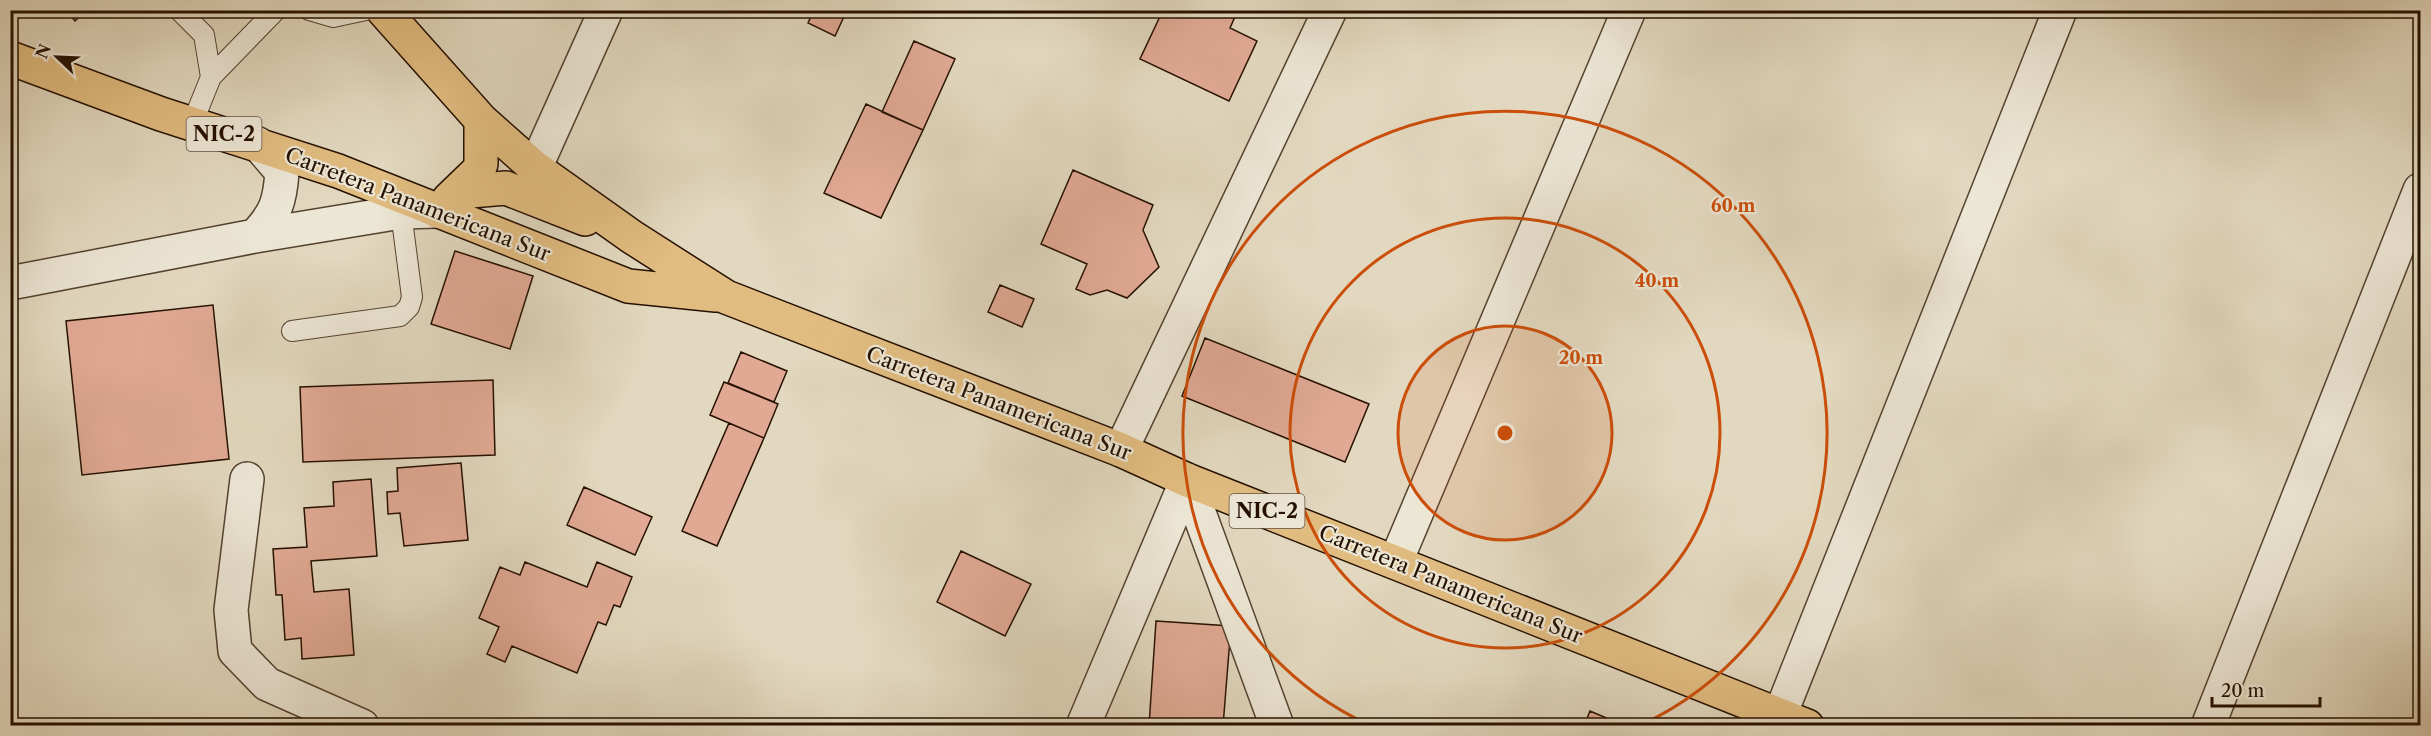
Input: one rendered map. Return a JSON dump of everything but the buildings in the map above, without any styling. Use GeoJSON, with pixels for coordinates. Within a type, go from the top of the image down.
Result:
{"type":"FeatureCollection","features":[{"type":"Feature","properties":{"kind":"highway","name":"Carretera Panamericana Sur"},"geometry":{"type":"LineString","coordinates":[[383,10],[481,120],[535,168],[632,237],[726,297],[1121,450],[1187,480],[1793,720]]}},
{"type":"Feature","properties":{"kind":"highway","name":"Carretera Panamericana Sur"},"geometry":{"type":"LineString","coordinates":[[10,58],[192,124],[338,171],[628,286],[726,297]]}},
{"type":"Feature","properties":{"kind":"highway"},"geometry":{"type":"LineString","coordinates":[[437,211],[478,171],[481,164],[481,120]]}},
{"type":"Feature","properties":{"kind":"highway"},"geometry":{"type":"LineString","coordinates":[[437,211],[470,191],[506,188],[632,237]]}},
{"type":"Feature","properties":{"kind":"street"},"geometry":{"type":"LineString","coordinates":[[535,168],[606,10]]}},
{"type":"Feature","properties":{"kind":"street"},"geometry":{"type":"LineString","coordinates":[[1121,450],[1330,10]]}},
{"type":"Feature","properties":{"kind":"street"},"geometry":{"type":"LineString","coordinates":[[1396,561],[1629,10]]}},
{"type":"Feature","properties":{"kind":"street"},"geometry":{"type":"LineString","coordinates":[[1793,720],[2060,10]]}},
{"type":"Feature","properties":{"kind":"street"},"geometry":{"type":"LineString","coordinates":[[255,236],[270,221],[280,198],[282,171],[258,144]]}},
{"type":"Feature","properties":{"kind":"street"},"geometry":{"type":"LineString","coordinates":[[2208,726],[2421,190]]}},
{"type":"Feature","properties":{"kind":"street"},"geometry":{"type":"LineString","coordinates":[[10,283],[255,236],[401,212],[437,211]]}},
{"type":"Feature","properties":{"kind":"street"},"geometry":{"type":"LineString","coordinates":[[247,479],[231,609],[235,651],[267,684],[362,726]]}},
{"type":"Feature","properties":{"kind":"street"},"geometry":{"type":"LineString","coordinates":[[1083,726],[1187,480]]}},
{"type":"Feature","properties":{"kind":"street"},"geometry":{"type":"LineString","coordinates":[[1187,480],[1277,726]]}},
{"type":"Feature","properties":{"kind":"lane"},"geometry":{"type":"LineString","coordinates":[[179,10],[204,35],[211,77]]}},
{"type":"Feature","properties":{"kind":"lane"},"geometry":{"type":"LineString","coordinates":[[192,124],[211,77],[276,10]]}},
{"type":"Feature","properties":{"kind":"lane"},"geometry":{"type":"LineString","coordinates":[[309,10],[333,17],[366,10]]}},
{"type":"Feature","properties":{"kind":"lane"},"geometry":{"type":"LineString","coordinates":[[292,331],[400,316],[409,307],[412,297],[401,212]]}}]}
